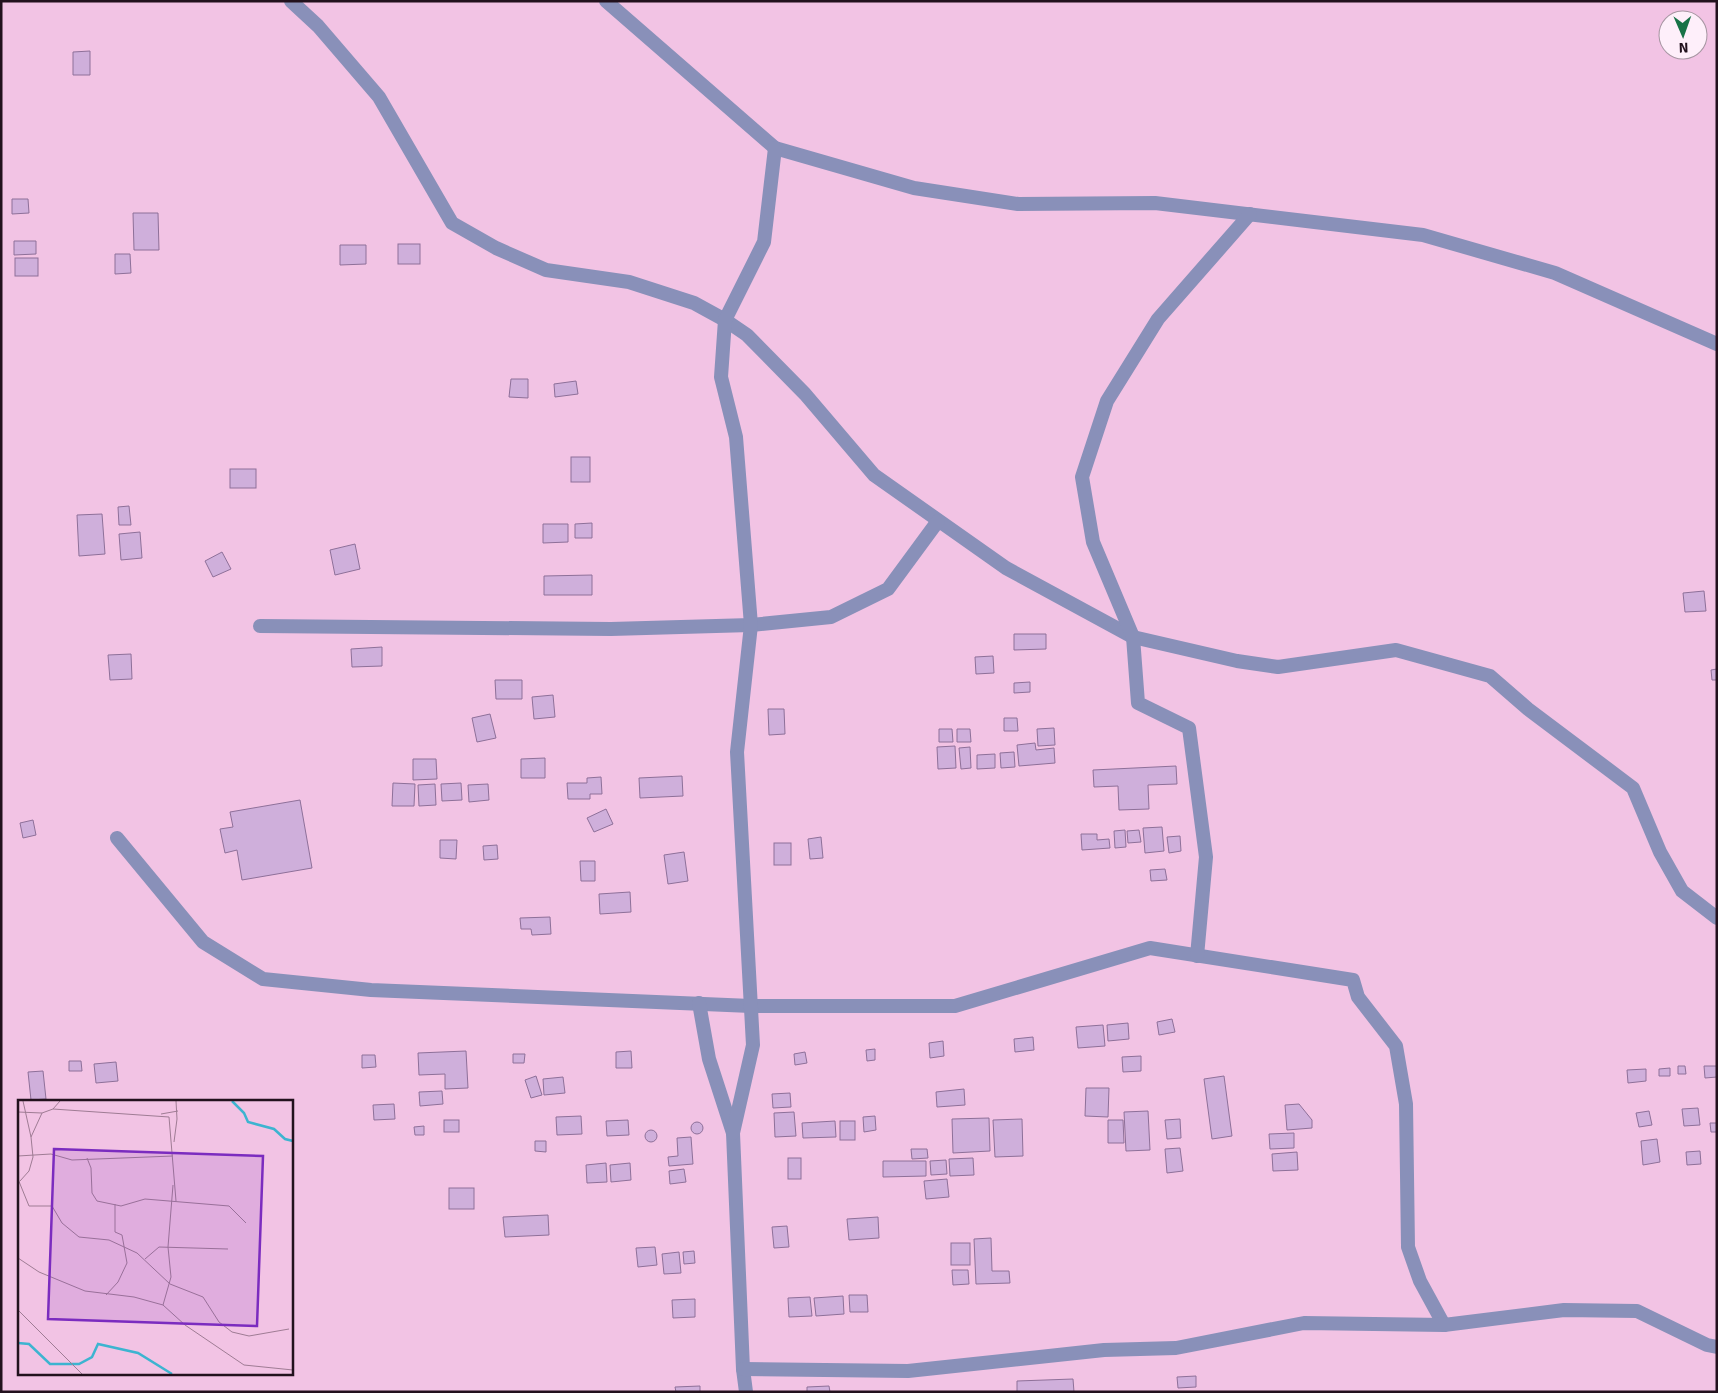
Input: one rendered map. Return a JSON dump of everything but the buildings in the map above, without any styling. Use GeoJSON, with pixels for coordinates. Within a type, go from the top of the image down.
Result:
{"type":"FeatureCollection","features":[{"type":"Feature","properties":{"kind":"street"},"geometry":{"type":"LineString","coordinates":[[291,1],[318,26],[379,97],[452,223],[496,248],[546,270],[628,282],[694,303],[725,320],[747,335],[805,394],[874,475],[1006,568],[1133,637],[1237,661],[1278,667],[1396,650],[1490,676],[1528,709],[1633,788],[1660,852],[1682,891],[1717,918]]}},
{"type":"Feature","properties":{"kind":"street"},"geometry":{"type":"LineString","coordinates":[[606,1],[775,148],[914,188],[1018,204],[1155,203],[1423,235],[1555,273],[1717,344]]}},
{"type":"Feature","properties":{"kind":"street"},"geometry":{"type":"LineString","coordinates":[[746,1392],[743,1369],[733,1133],[753,1045],[737,752],[751,625],[736,437],[721,377],[725,320],[764,242],[775,148]]}},
{"type":"Feature","properties":{"kind":"street"},"geometry":{"type":"LineString","coordinates":[[1197,956],[1206,858],[1189,728],[1138,704],[1133,637],[1093,542],[1082,477],[1107,401],[1158,319],[1250,214]]}},
{"type":"Feature","properties":{"kind":"street"},"geometry":{"type":"LineString","coordinates":[[260,626],[611,629],[751,625],[831,617],[888,589],[938,521]]}},
{"type":"Feature","properties":{"kind":"street"},"geometry":{"type":"LineString","coordinates":[[117,838],[203,942],[263,979],[371,990],[752,1006],[955,1006],[1150,948],[1353,980],[1358,997],[1396,1046],[1406,1104],[1408,1247],[1420,1281],[1444,1325]]}},
{"type":"Feature","properties":{"kind":"street"},"geometry":{"type":"LineString","coordinates":[[699,1003],[709,1059],[733,1133]]}},
{"type":"Feature","properties":{"kind":"street"},"geometry":{"type":"LineString","coordinates":[[743,1369],[908,1371],[1104,1350],[1176,1348],[1304,1323],[1444,1325],[1564,1310],[1637,1311],[1707,1345],[1717,1347]]}}]}
